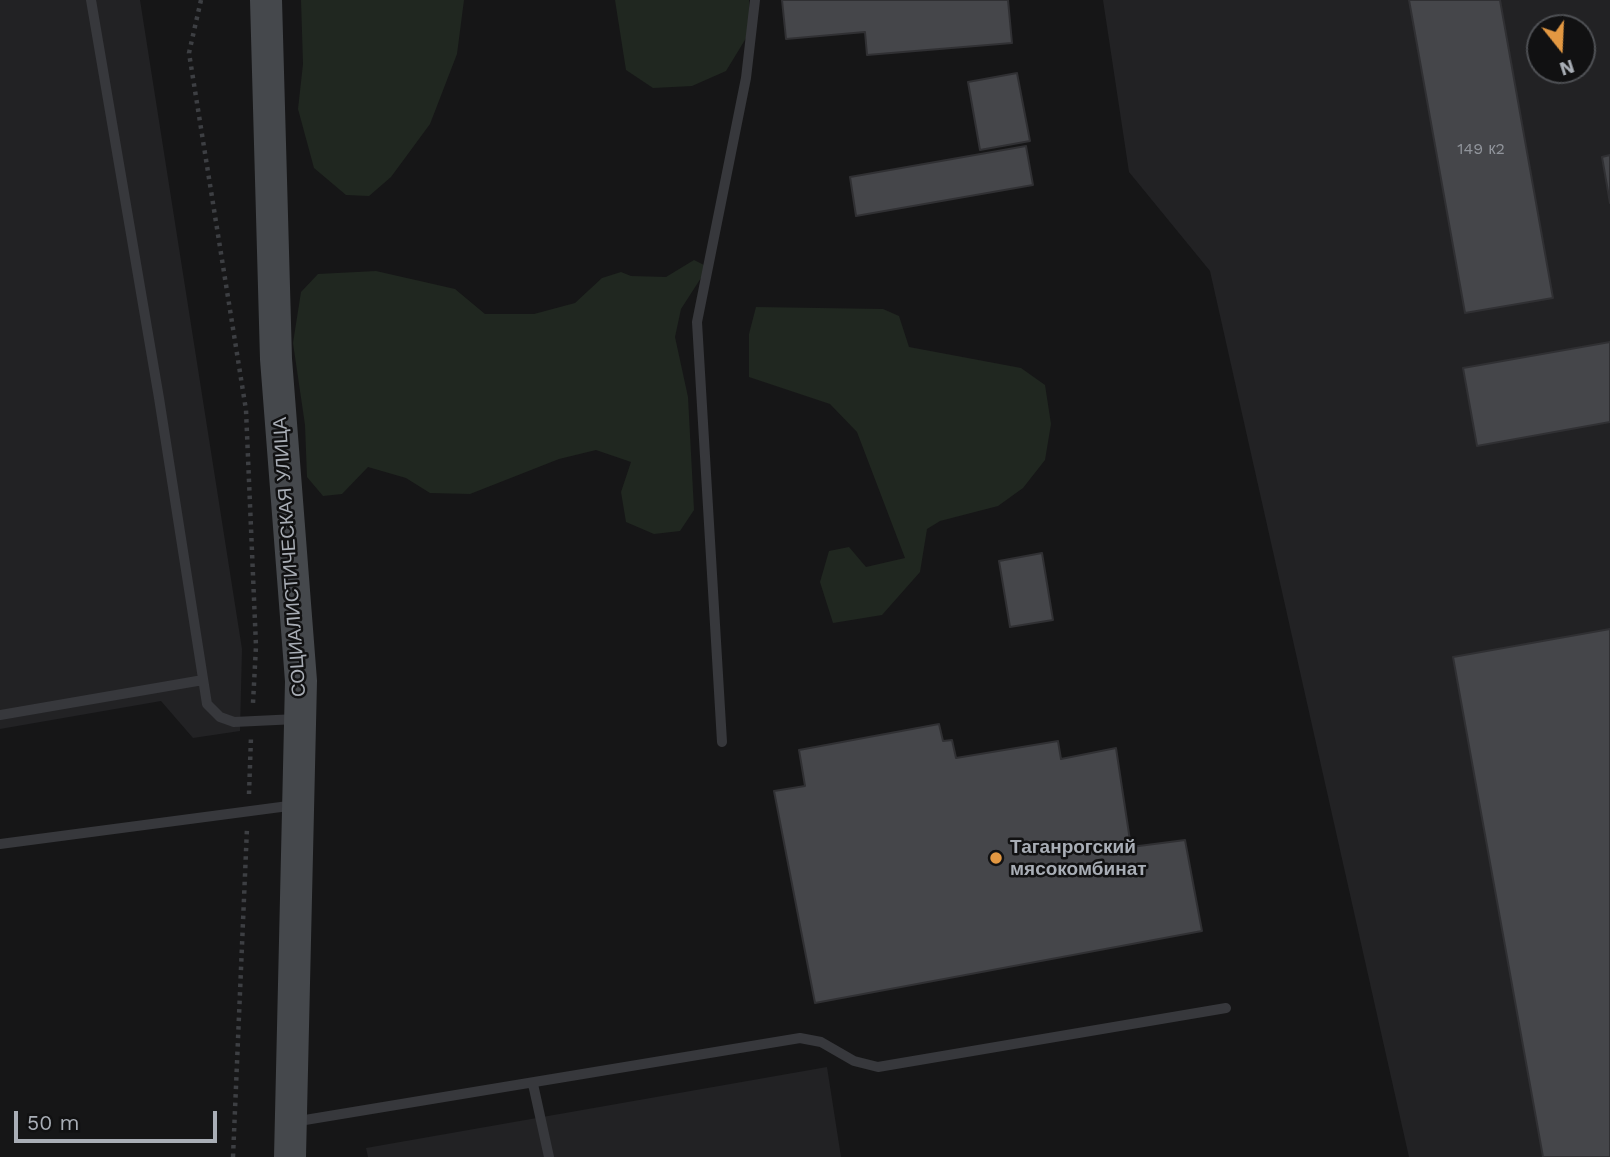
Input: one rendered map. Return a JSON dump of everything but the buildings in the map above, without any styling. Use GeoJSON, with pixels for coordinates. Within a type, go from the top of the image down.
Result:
{"type":"FeatureCollection","features":[{"type":"Feature","properties":{"kind":"street","name":"СОЦИАЛИСТИЧЕСКАЯ УЛИЦА"},"geometry":{"type":"LineString","coordinates":[[266,0],[275,346],[300,648],[290,1157]]}},
{"type":"Feature","properties":{"kind":"lane"},"geometry":{"type":"LineString","coordinates":[[91,0],[159,398],[207,704],[220,717],[234,722],[300,719]]}},
{"type":"Feature","properties":{"kind":"lane"},"geometry":{"type":"LineString","coordinates":[[722,742],[697,322],[746,78],[755,0]]}},
{"type":"Feature","properties":{"kind":"lane"},"geometry":{"type":"LineString","coordinates":[[0,715],[203,680]]}},
{"type":"Feature","properties":{"kind":"lane"},"geometry":{"type":"LineString","coordinates":[[0,844],[299,804]]}},
{"type":"Feature","properties":{"kind":"lane"},"geometry":{"type":"LineString","coordinates":[[290,1122],[800,1038],[821,1042],[854,1061],[878,1067],[1226,1008]]}},
{"type":"Feature","properties":{"kind":"lane"},"geometry":{"type":"LineString","coordinates":[[533,1084],[549,1157]]}},
{"type":"Feature","properties":{"kind":"path"},"geometry":{"type":"LineString","coordinates":[[201,0],[189,53],[246,410],[256,646],[233,1157]]}},
{"type":"Feature","properties":{"kind":"shaded area"},"geometry":{"type":"Polygon","coordinates":[[[0,0],[140,0],[242,649],[240,731],[193,738],[161,701],[0,729],[0,0]]]}},
{"type":"Feature","properties":{"kind":"shaded area"},"geometry":{"type":"Polygon","coordinates":[[[301,0],[464,0],[457,54],[430,124],[391,177],[369,196],[346,195],[314,168],[298,109],[303,64],[301,0]]]}},
{"type":"Feature","properties":{"kind":"shaded area"},"geometry":{"type":"Polygon","coordinates":[[[615,0],[749,0],[751,30],[726,71],[692,86],[653,88],[626,70],[615,0]]]}},
{"type":"Feature","properties":{"kind":"shaded area"},"geometry":{"type":"Polygon","coordinates":[[[1103,0],[1610,0],[1610,1157],[1409,1157],[1210,271],[1129,172],[1103,0]]]}},
{"type":"Feature","properties":{"kind":"shaded area"},"geometry":{"type":"Polygon","coordinates":[[[694,260],[708,267],[681,309],[675,337],[688,397],[694,510],[680,531],[654,534],[626,522],[621,492],[631,462],[596,450],[559,459],[470,494],[430,493],[406,478],[368,467],[342,494],[323,496],[307,477],[305,425],[293,343],[301,292],[318,274],[376,271],[455,289],[485,314],[534,314],[575,303],[602,278],[621,272],[631,276],[666,277],[694,260]]]}},
{"type":"Feature","properties":{"kind":"shaded area"},"geometry":{"type":"Polygon","coordinates":[[[756,307],[883,309],[899,316],[909,347],[1021,368],[1045,385],[1051,424],[1045,460],[1023,488],[998,506],[940,521],[927,529],[920,572],[882,615],[833,623],[820,582],[829,551],[849,547],[866,567],[905,558],[857,432],[830,404],[749,377],[749,334],[756,307]]]}},
{"type":"Feature","properties":{"kind":"shaded area"},"geometry":{"type":"Polygon","coordinates":[[[827,1067],[841,1157],[368,1157],[366,1148],[827,1067]]]}},
{"type":"Feature","properties":{"kind":"place","name":"Таганрогский мясокомбинат"},"geometry":{"type":"Point","coordinates":[996,858]}}]}
